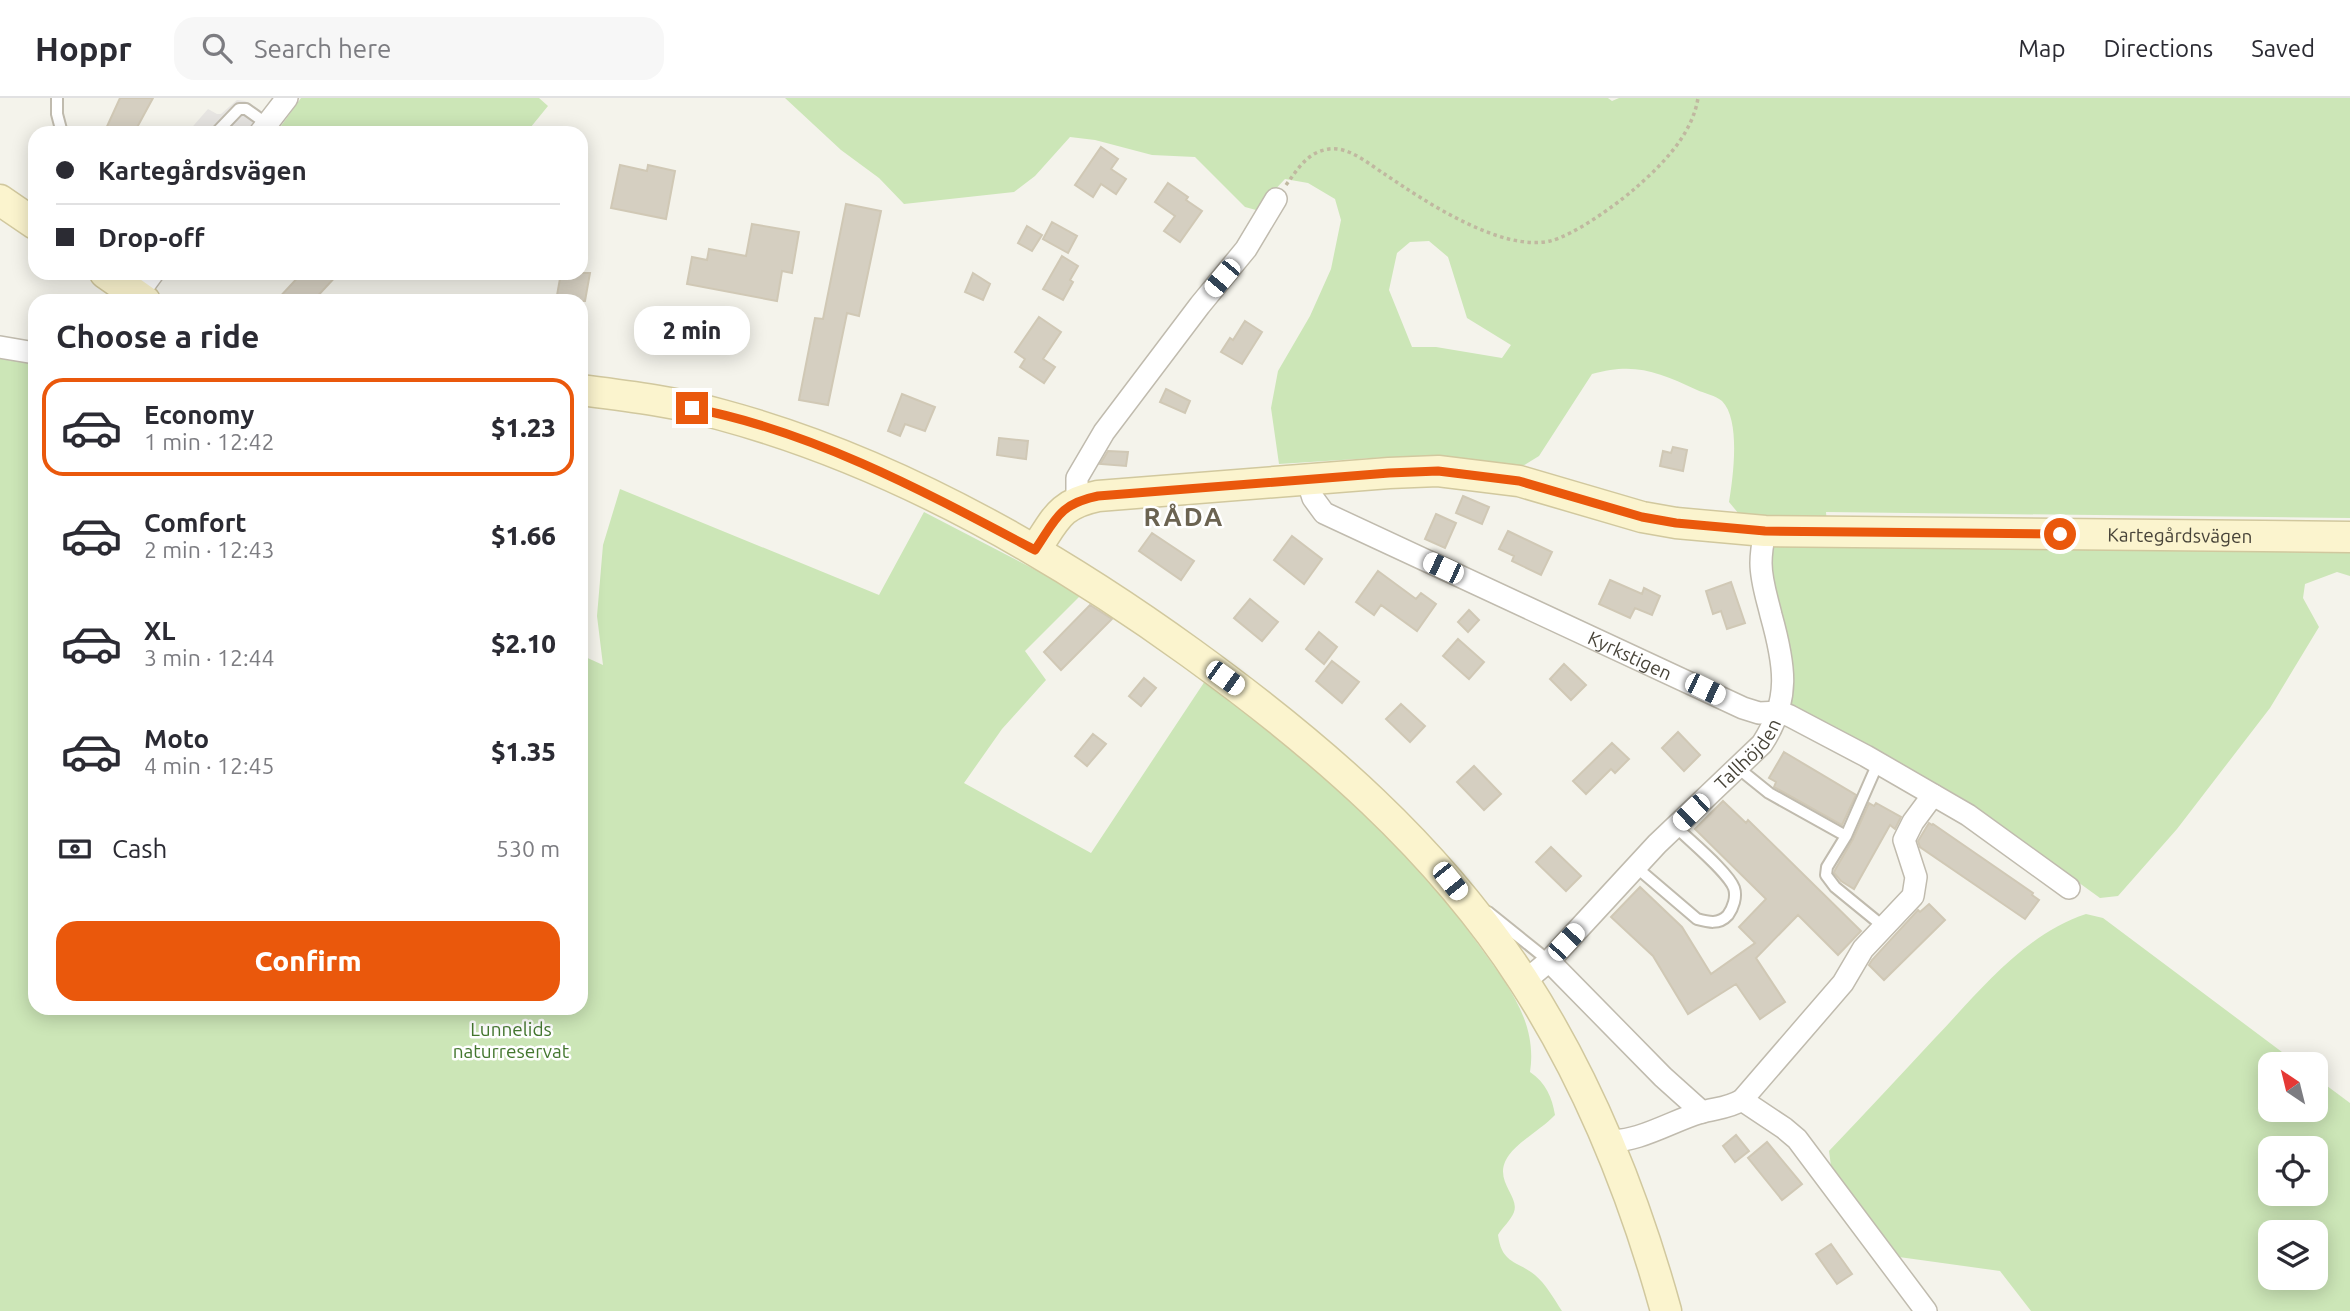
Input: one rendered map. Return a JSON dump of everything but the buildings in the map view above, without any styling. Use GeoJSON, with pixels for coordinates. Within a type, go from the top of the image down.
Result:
{"type":"FeatureCollection","features":[{"type":"Feature","properties":{"kind":"street"},"geometry":{"type":"LineString","coordinates":[[266,126],[287,98]]}},
{"type":"Feature","properties":{"kind":"street"},"geometry":{"type":"LineString","coordinates":[[1035,550],[1056,518],[1076,500],[1077,478],[1104,432],[1246,249],[1276,199]]}},
{"type":"Feature","properties":{"kind":"street"},"geometry":{"type":"LineString","coordinates":[[0,200],[28,219]]}},
{"type":"Feature","properties":{"kind":"street"},"geometry":{"type":"LineString","coordinates":[[121,280],[145,290]]}},
{"type":"Feature","properties":{"kind":"street"},"geometry":{"type":"LineString","coordinates":[[0,347],[28,352]]}},
{"type":"Feature","properties":{"kind":"street"},"geometry":{"type":"LineString","coordinates":[[588,391],[719,414],[803,441],[911,486],[1035,550],[1138,615],[1311,746],[1398,825],[1470,906],[1524,982],[1574,1070],[1608,1140],[1636,1212],[1667,1311]]}},
{"type":"Feature","properties":{"kind":"street","name":"Kartegårdsvägen"},"geometry":{"type":"LineString","coordinates":[[1076,500],[1307,479],[1438,471],[1519,481],[1642,517],[1676,523],[1765,531],[2350,537]]}},
{"type":"Feature","properties":{"kind":"street","name":"Kyrkstigen"},"geometry":{"type":"LineString","coordinates":[[1307,479],[1313,498],[1324,513],[1743,708],[1759,713],[1780,712],[1809,724],[1968,815],[2069,888]]}},
{"type":"Feature","properties":{"kind":"street","name":"Tallhöjden"},"geometry":{"type":"LineString","coordinates":[[1524,982],[1549,961],[1636,867],[1762,744],[1780,712],[1783,678],[1781,658],[1761,564],[1765,531]]}},
{"type":"Feature","properties":{"kind":"street"},"geometry":{"type":"LineString","coordinates":[[1608,1140],[1628,1140],[1702,1112],[1722,1110],[1742,1100],[1843,983],[1863,949],[1913,896],[1916,877],[1905,840],[1913,822],[1933,795]]}},
{"type":"Feature","properties":{"kind":"street"},"geometry":{"type":"LineString","coordinates":[[1549,961],[1663,1077],[1702,1112]]}},
{"type":"Feature","properties":{"kind":"street"},"geometry":{"type":"LineString","coordinates":[[1742,1100],[1797,1139],[1927,1311]]}},
{"type":"Feature","properties":{"kind":"lane"},"geometry":{"type":"LineString","coordinates":[[57,98],[60,126]]}},
{"type":"Feature","properties":{"kind":"lane"},"geometry":{"type":"LineString","coordinates":[[223,126],[239,109],[246,109],[261,126]]}},
{"type":"Feature","properties":{"kind":"lane"},"geometry":{"type":"LineString","coordinates":[[1878,763],[1846,836],[1827,867],[1826,875],[1835,887],[1884,927]]}},
{"type":"Feature","properties":{"kind":"lane"},"geometry":{"type":"LineString","coordinates":[[1738,768],[1769,793],[1846,836]]}},
{"type":"Feature","properties":{"kind":"lane"},"geometry":{"type":"LineString","coordinates":[[1636,867],[1697,919],[1719,922],[1728,915],[1734,903],[1734,889],[1726,876],[1676,827]]}},
{"type":"Feature","properties":{"kind":"lane"},"geometry":{"type":"LineString","coordinates":[[1470,906],[1478,905],[1497,918],[1549,961]]}},
{"type":"Feature","properties":{"kind":"path"},"geometry":{"type":"LineString","coordinates":[[1276,199],[1304,161],[1313,154],[1331,149],[1343,150],[1362,159],[1414,194],[1495,236],[1517,241],[1550,241],[1600,214],[1649,176],[1677,145],[1696,113],[1698,98]]}},
{"type":"Feature","properties":{"kind":"green space"},"geometry":{"type":"Polygon","coordinates":[[[301,98],[539,98],[548,106],[532,126],[281,126],[301,98]]]}},
{"type":"Feature","properties":{"kind":"green space"},"geometry":{"type":"Polygon","coordinates":[[[785,98],[1608,98],[1612,101],[1619,98],[2350,98],[2350,518],[1826,512],[1828,538],[2350,547],[2350,576],[2337,572],[2305,584],[2303,598],[2319,627],[2270,708],[2177,829],[2118,896],[2100,898],[1962,798],[1832,725],[1785,706],[1768,569],[1768,549],[1729,502],[1734,465],[1734,435],[1728,410],[1719,399],[1646,371],[1607,371],[1592,374],[1539,456],[1521,467],[1471,460],[1388,457],[1279,464],[1271,408],[1278,371],[1310,316],[1331,269],[1341,220],[1335,199],[1308,183],[1285,179],[1256,210],[1245,207],[1195,157],[1152,155],[1095,140],[1070,137],[1035,176],[1014,192],[904,204],[879,178],[841,150],[785,98]],[[1429,241],[1410,242],[1397,253],[1389,290],[1412,347],[1436,347],[1502,358],[1511,345],[1467,318],[1448,257],[1429,241]]]}},
{"type":"Feature","properties":{"kind":"green space","name":"Lunnelids naturreservat"},"geometry":{"type":"Polygon","coordinates":[[[0,355],[28,360],[28,1015],[588,1015],[588,658],[603,665],[597,616],[603,545],[620,489],[879,595],[924,512],[1082,594],[1025,651],[1046,680],[1002,729],[964,783],[1091,853],[1205,681],[1296,747],[1380,826],[1431,883],[1499,973],[1518,1004],[1529,1036],[1530,1072],[1547,1091],[1555,1115],[1513,1150],[1504,1164],[1504,1180],[1515,1206],[1513,1215],[1498,1235],[1506,1256],[1539,1279],[1562,1311],[0,1311],[0,355]]]}},
{"type":"Feature","properties":{"kind":"green space"},"geometry":{"type":"Polygon","coordinates":[[[2086,914],[2103,918],[2282,1052],[2258,1052],[2258,1122],[2328,1122],[2328,1087],[2350,1103],[2350,1311],[2031,1311],[2000,1271],[1899,1257],[1831,1166],[1829,1151],[1986,984],[2022,950],[2063,923],[2086,914]]]}},
{"type":"Feature","properties":{"kind":"shaded area"},"geometry":{"type":"Polygon","coordinates":[[[237,100],[245,101],[260,110],[263,115],[254,126],[193,126],[208,109],[221,114],[237,100]]]}},
{"type":"Feature","properties":{"kind":"district","name":"RÅDA"},"geometry":{"type":"Point","coordinates":[1184,517]}},
{"type":"Feature","properties":{"kind":"route"},"geometry":{"type":"LineString","coordinates":[[692,408],[761,426],[849,459],[946,503],[1035,550],[1056,518],[1076,500],[1098,496],[1438,471],[1519,481],[1642,517],[1708,527],[1765,531],[2060,534]]}}]}
